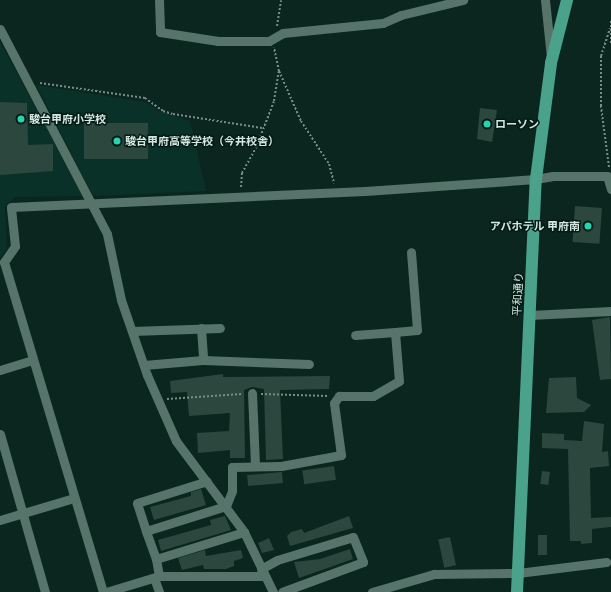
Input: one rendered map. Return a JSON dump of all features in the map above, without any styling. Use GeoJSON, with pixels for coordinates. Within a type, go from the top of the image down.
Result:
{"type":"FeatureCollection","features":[{"type":"Feature","properties":{"kind":"highway","name":"平和通り"},"geometry":{"type":"LineString","coordinates":[[517,592],[536,179],[551,63],[567,0]]}},
{"type":"Feature","properties":{"kind":"street"},"geometry":{"type":"LineString","coordinates":[[159,0],[158,24],[160,32],[168,35],[218,41],[269,41],[283,33],[383,23],[401,15],[463,0]]}},
{"type":"Feature","properties":{"kind":"street"},"geometry":{"type":"LineString","coordinates":[[545,0],[551,63]]}},
{"type":"Feature","properties":{"kind":"street"},"geometry":{"type":"LineString","coordinates":[[0,29],[92,203],[106,234],[121,300],[144,365],[176,441],[244,532],[273,592]]}},
{"type":"Feature","properties":{"kind":"street"},"geometry":{"type":"LineString","coordinates":[[103,592],[2,262],[15,246],[11,207],[336,192],[536,179],[554,176],[604,176],[611,189]]}},
{"type":"Feature","properties":{"kind":"street"},"geometry":{"type":"LineString","coordinates":[[355,335],[418,330],[411,252]]}},
{"type":"Feature","properties":{"kind":"street"},"geometry":{"type":"LineString","coordinates":[[530,315],[611,311]]}},
{"type":"Feature","properties":{"kind":"street"},"geometry":{"type":"LineString","coordinates":[[201,328],[203,360]]}},
{"type":"Feature","properties":{"kind":"street"},"geometry":{"type":"LineString","coordinates":[[132,331],[220,328]]}},
{"type":"Feature","properties":{"kind":"street"},"geometry":{"type":"LineString","coordinates":[[226,506],[232,491],[232,467],[281,466],[340,455],[334,403],[339,396],[373,396],[399,381],[394,332]]}},
{"type":"Feature","properties":{"kind":"street"},"geometry":{"type":"LineString","coordinates":[[0,370],[33,360]]}},
{"type":"Feature","properties":{"kind":"street"},"geometry":{"type":"LineString","coordinates":[[144,365],[203,360],[309,364]]}},
{"type":"Feature","properties":{"kind":"street"},"geometry":{"type":"LineString","coordinates":[[252,393],[255,466]]}},
{"type":"Feature","properties":{"kind":"street"},"geometry":{"type":"LineString","coordinates":[[0,434],[46,592]]}},
{"type":"Feature","properties":{"kind":"street"},"geometry":{"type":"LineString","coordinates":[[158,592],[156,559],[137,503],[207,481]]}},
{"type":"Feature","properties":{"kind":"street"},"geometry":{"type":"LineString","coordinates":[[0,520],[74,498]]}},
{"type":"Feature","properties":{"kind":"street"},"geometry":{"type":"LineString","coordinates":[[146,531],[226,506]]}},
{"type":"Feature","properties":{"kind":"street"},"geometry":{"type":"LineString","coordinates":[[156,559],[244,532]]}},
{"type":"Feature","properties":{"kind":"street"},"geometry":{"type":"LineString","coordinates":[[106,592],[156,577],[263,573],[277,560],[353,537],[363,562],[282,592]]}},
{"type":"Feature","properties":{"kind":"street"},"geometry":{"type":"LineString","coordinates":[[372,592],[434,574],[518,573],[606,562]]}},
{"type":"Feature","properties":{"kind":"path"},"geometry":{"type":"LineString","coordinates":[[281,0],[274,47],[279,71],[301,121],[329,164],[336,192]]}},
{"type":"Feature","properties":{"kind":"path"},"geometry":{"type":"LineString","coordinates":[[604,176],[609,168],[601,106],[601,56],[611,21]]}},
{"type":"Feature","properties":{"kind":"path"},"geometry":{"type":"LineString","coordinates":[[610,28],[611,44]]}},
{"type":"Feature","properties":{"kind":"path"},"geometry":{"type":"LineString","coordinates":[[241,196],[242,173],[256,148],[262,128],[274,101],[279,71]]}},
{"type":"Feature","properties":{"kind":"path"},"geometry":{"type":"LineString","coordinates":[[27,81],[145,98],[173,114],[262,128]]}},
{"type":"Feature","properties":{"kind":"shaded area","name":"駿台甲府小学校"},"geometry":{"type":"Polygon","coordinates":[[[0,42],[84,196],[15,197],[5,207],[7,249],[0,258],[0,42]]]}},
{"type":"Feature","properties":{"kind":"shaded area"},"geometry":{"type":"Polygon","coordinates":[[[36,85],[145,102],[159,111],[190,121],[206,191],[93,196],[36,85]]]}},
{"type":"Feature","properties":{"kind":"building"},"geometry":{"type":"Polygon","coordinates":[[[0,102],[27,103],[28,145],[53,144],[53,171],[0,175],[0,102]]]}},
{"type":"Feature","properties":{"kind":"building"},"geometry":{"type":"Polygon","coordinates":[[[480,108],[497,110],[492,142],[477,139],[480,108]]]}},
{"type":"Feature","properties":{"kind":"building","name":"駿台甲府高等学校（今井校舎）"},"geometry":{"type":"Polygon","coordinates":[[[84,123],[148,123],[148,159],[84,159],[84,123]]]}},
{"type":"Feature","properties":{"kind":"building"},"geometry":{"type":"Polygon","coordinates":[[[575,206],[602,208],[599,244],[572,242],[575,206]]]}},
{"type":"Feature","properties":{"kind":"building"},"geometry":{"type":"Polygon","coordinates":[[[610,317],[611,379],[600,380],[592,320],[610,317]]]}},
{"type":"Feature","properties":{"kind":"building"},"geometry":{"type":"Polygon","coordinates":[[[223,374],[223,377],[330,376],[329,389],[280,390],[283,459],[266,460],[264,389],[252,387],[244,390],[245,458],[230,458],[230,450],[198,453],[197,433],[229,431],[230,413],[189,416],[187,392],[171,393],[170,381],[223,374]]]}},
{"type":"Feature","properties":{"kind":"building"},"geometry":{"type":"Polygon","coordinates":[[[576,377],[577,398],[591,405],[584,412],[546,413],[549,378],[576,377]]]}},
{"type":"Feature","properties":{"kind":"building"},"geometry":{"type":"Polygon","coordinates":[[[584,421],[604,424],[602,452],[608,451],[609,466],[590,468],[591,518],[611,517],[611,527],[592,529],[592,543],[581,544],[581,541],[570,541],[568,449],[542,448],[542,433],[564,434],[564,440],[582,441],[584,421]]]}},
{"type":"Feature","properties":{"kind":"building"},"geometry":{"type":"Polygon","coordinates":[[[334,466],[336,480],[304,484],[302,470],[334,466]]]}},
{"type":"Feature","properties":{"kind":"building"},"geometry":{"type":"Polygon","coordinates":[[[542,471],[550,472],[548,485],[540,484],[542,471]]]}},
{"type":"Feature","properties":{"kind":"building"},"geometry":{"type":"Polygon","coordinates":[[[282,472],[283,483],[248,486],[247,475],[282,472]]]}},
{"type":"Feature","properties":{"kind":"building"},"geometry":{"type":"Polygon","coordinates":[[[201,489],[206,505],[154,520],[150,507],[191,496],[191,492],[201,489]]]}},
{"type":"Feature","properties":{"kind":"building"},"geometry":{"type":"Polygon","coordinates":[[[225,516],[231,530],[161,551],[158,540],[211,525],[210,520],[225,516]]]}},
{"type":"Feature","properties":{"kind":"building"},"geometry":{"type":"Polygon","coordinates":[[[349,516],[353,528],[290,546],[287,536],[291,532],[302,529],[304,533],[349,516]]]}},
{"type":"Feature","properties":{"kind":"building"},"geometry":{"type":"Polygon","coordinates":[[[538,535],[547,535],[547,555],[538,555],[538,535]]]}},
{"type":"Feature","properties":{"kind":"building"},"geometry":{"type":"Polygon","coordinates":[[[450,537],[456,565],[444,568],[438,539],[450,537]]]}},
{"type":"Feature","properties":{"kind":"building"},"geometry":{"type":"Polygon","coordinates":[[[269,538],[274,550],[262,553],[258,543],[269,538]]]}},
{"type":"Feature","properties":{"kind":"building"},"geometry":{"type":"Polygon","coordinates":[[[350,549],[353,559],[299,578],[294,562],[320,559],[350,549]]]}},
{"type":"Feature","properties":{"kind":"building"},"geometry":{"type":"Polygon","coordinates":[[[205,550],[206,556],[241,550],[243,558],[234,561],[234,566],[226,569],[204,569],[203,565],[182,570],[178,558],[205,550]]]}},
{"type":"Feature","properties":{"kind":"place","name":"駿台甲府小学校"},"geometry":{"type":"Point","coordinates":[21,119]}},
{"type":"Feature","properties":{"kind":"place","name":"ローソン"},"geometry":{"type":"Point","coordinates":[487,124]}},
{"type":"Feature","properties":{"kind":"place","name":"駿台甲府高等学校（今井校舎）"},"geometry":{"type":"Point","coordinates":[117,141]}},
{"type":"Feature","properties":{"kind":"place","name":"アパホテル 甲府南"},"geometry":{"type":"Point","coordinates":[588,226]}}]}
